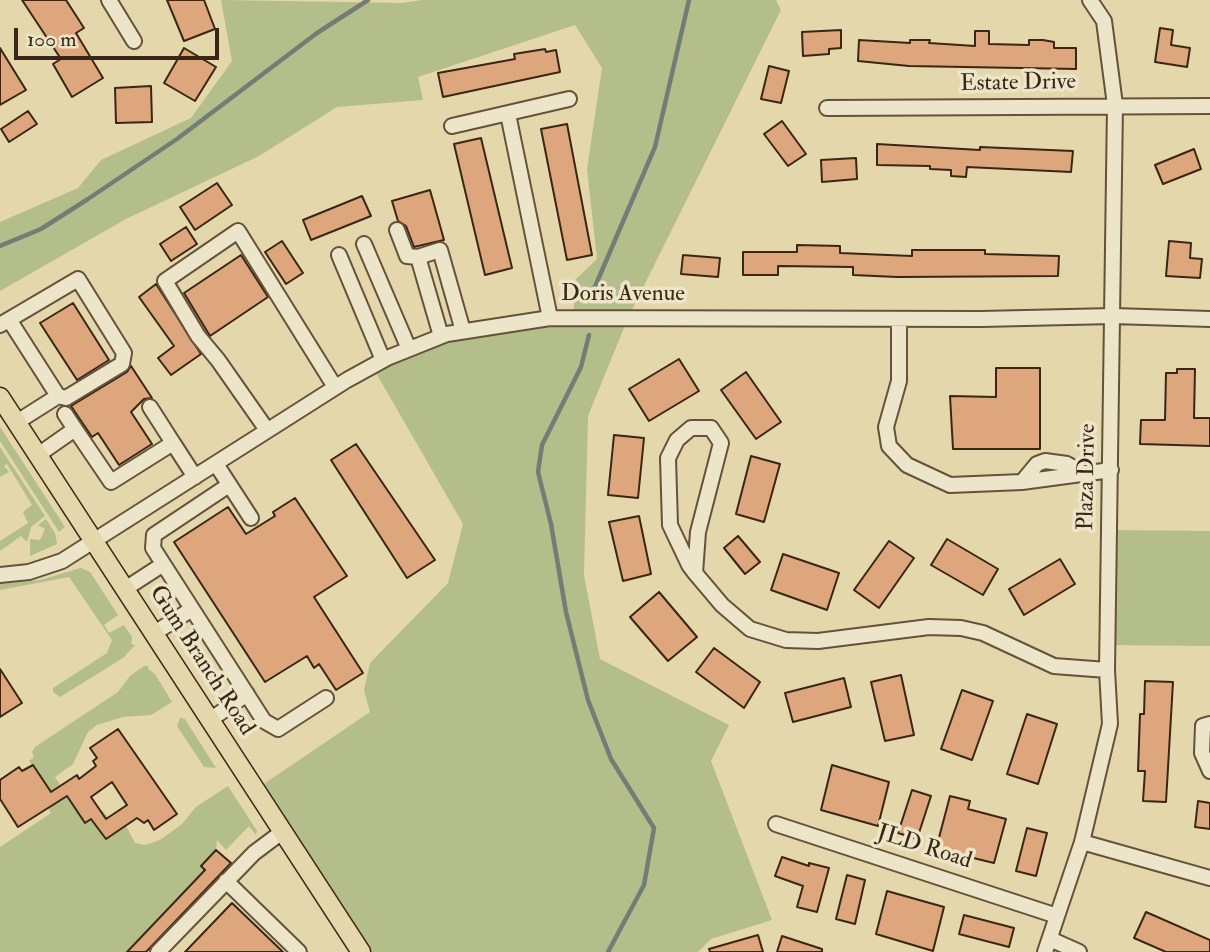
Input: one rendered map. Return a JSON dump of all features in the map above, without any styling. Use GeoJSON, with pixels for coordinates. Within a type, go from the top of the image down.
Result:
{"type":"FeatureCollection","features":[{"type":"Feature","properties":{"kind":"main road","name":"Gum Branch Road"},"geometry":{"type":"LineString","coordinates":[[0,397],[361,952]]}},
{"type":"Feature","properties":{"kind":"street"},"geometry":{"type":"LineString","coordinates":[[109,0],[134,41]]}},
{"type":"Feature","properties":{"kind":"street","name":"Plaza Drive"},"geometry":{"type":"LineString","coordinates":[[1047,945],[1082,842],[1110,724],[1107,670],[1115,105],[1104,21],[1090,0]]}},
{"type":"Feature","properties":{"kind":"street"},"geometry":{"type":"LineString","coordinates":[[452,126],[569,99]]}},
{"type":"Feature","properties":{"kind":"street","name":"Estate Drive"},"geometry":{"type":"LineString","coordinates":[[827,108],[1210,106]]}},
{"type":"Feature","properties":{"kind":"street"},"geometry":{"type":"LineString","coordinates":[[508,114],[551,318]]}},
{"type":"Feature","properties":{"kind":"street"},"geometry":{"type":"LineString","coordinates":[[397,230],[407,256],[418,257],[440,250],[463,331]]}},
{"type":"Feature","properties":{"kind":"street"},"geometry":{"type":"LineString","coordinates":[[267,430],[218,359],[198,336],[165,281],[238,231],[335,387]]}},
{"type":"Feature","properties":{"kind":"street"},"geometry":{"type":"LineString","coordinates":[[364,244],[409,349]]}},
{"type":"Feature","properties":{"kind":"street"},"geometry":{"type":"LineString","coordinates":[[338,255],[383,360]]}},
{"type":"Feature","properties":{"kind":"street"},"geometry":{"type":"LineString","coordinates":[[418,257],[441,336]]}},
{"type":"Feature","properties":{"kind":"street"},"geometry":{"type":"LineString","coordinates":[[78,279],[124,353],[122,364],[66,398],[58,396],[5,323],[78,279]]}},
{"type":"Feature","properties":{"kind":"street","name":"Doris Avenue"},"geometry":{"type":"LineString","coordinates":[[0,575],[54,565],[95,542],[335,387],[383,360],[441,336],[463,331],[551,318],[899,319],[1113,316],[1210,319]]}},
{"type":"Feature","properties":{"kind":"street"},"geometry":{"type":"LineString","coordinates":[[899,319],[899,381],[886,427],[889,446],[907,465],[950,485],[1022,482],[1111,470]]}},
{"type":"Feature","properties":{"kind":"street"},"geometry":{"type":"LineString","coordinates":[[17,422],[58,396]]}},
{"type":"Feature","properties":{"kind":"street"},"geometry":{"type":"LineString","coordinates":[[150,407],[195,477]]}},
{"type":"Feature","properties":{"kind":"street"},"geometry":{"type":"LineString","coordinates":[[65,414],[111,482],[173,443]]}},
{"type":"Feature","properties":{"kind":"street"},"geometry":{"type":"LineString","coordinates":[[695,573],[698,532],[721,443],[711,428],[691,428],[677,440],[668,458],[670,525],[695,573],[722,606],[750,629],[786,640],[818,641],[929,627],[961,628],[983,633],[1054,666],[1107,670]]}},
{"type":"Feature","properties":{"kind":"street"},"geometry":{"type":"LineString","coordinates":[[38,455],[75,429]]}},
{"type":"Feature","properties":{"kind":"street"},"geometry":{"type":"LineString","coordinates":[[216,464],[251,518]]}},
{"type":"Feature","properties":{"kind":"street"},"geometry":{"type":"LineString","coordinates":[[229,485],[154,535],[153,548],[264,721],[278,729],[326,698]]}},
{"type":"Feature","properties":{"kind":"street"},"geometry":{"type":"LineString","coordinates":[[150,506],[165,526]]}},
{"type":"Feature","properties":{"kind":"street"},"geometry":{"type":"LineString","coordinates":[[125,589],[162,565]]}},
{"type":"Feature","properties":{"kind":"street"},"geometry":{"type":"LineString","coordinates":[[153,634],[192,609]]}},
{"type":"Feature","properties":{"kind":"street"},"geometry":{"type":"LineString","coordinates":[[210,720],[247,694]]}},
{"type":"Feature","properties":{"kind":"street"},"geometry":{"type":"LineString","coordinates":[[1210,724],[1203,726],[1202,754],[1210,771]]}},
{"type":"Feature","properties":{"kind":"street","name":"JLD Road"},"geometry":{"type":"LineString","coordinates":[[776,824],[1057,916]]}},
{"type":"Feature","properties":{"kind":"street"},"geometry":{"type":"LineString","coordinates":[[164,950],[254,853],[282,832]]}},
{"type":"Feature","properties":{"kind":"street"},"geometry":{"type":"LineString","coordinates":[[1082,842],[1210,878]]}},
{"type":"Feature","properties":{"kind":"street"},"geometry":{"type":"LineString","coordinates":[[226,881],[299,952]]}},
{"type":"Feature","properties":{"kind":"street"},"geometry":{"type":"LineString","coordinates":[[1047,945],[1079,952]]}},
{"type":"Feature","properties":{"kind":"green space"},"geometry":{"type":"Polygon","coordinates":[[[221,0],[403,3],[422,0],[776,0],[781,10],[628,318],[588,416],[584,575],[600,659],[729,725],[711,761],[772,920],[711,939],[698,952],[361,952],[255,790],[370,712],[364,690],[370,663],[448,583],[463,524],[372,366],[447,334],[573,317],[576,279],[597,259],[587,169],[602,68],[575,25],[418,77],[423,100],[337,107],[259,156],[126,219],[0,291],[0,222],[78,188],[101,160],[191,118],[232,61],[221,0]]]}},
{"type":"Feature","properties":{"kind":"green space"},"geometry":{"type":"Polygon","coordinates":[[[0,427],[65,527],[59,532],[0,441],[0,427]]]}},
{"type":"Feature","properties":{"kind":"green space"},"geometry":{"type":"Polygon","coordinates":[[[0,447],[45,516],[31,527],[27,542],[21,536],[0,551],[0,541],[28,523],[23,512],[32,505],[7,464],[4,466],[9,472],[0,477],[0,447]]]}},
{"type":"Feature","properties":{"kind":"green space"},"geometry":{"type":"Polygon","coordinates":[[[46,519],[55,533],[57,544],[30,556],[30,539],[40,540],[45,529],[38,525],[46,519]]]}},
{"type":"Feature","properties":{"kind":"green space"},"geometry":{"type":"Polygon","coordinates":[[[1109,530],[1210,531],[1210,646],[1108,645],[1109,530]]]}},
{"type":"Feature","properties":{"kind":"green space"},"geometry":{"type":"Polygon","coordinates":[[[81,568],[90,572],[118,615],[104,625],[109,633],[124,625],[132,637],[131,644],[135,645],[123,658],[60,697],[53,692],[53,688],[107,653],[112,640],[69,577],[0,590],[0,584],[40,580],[81,568]]]}},
{"type":"Feature","properties":{"kind":"green space"},"geometry":{"type":"Polygon","coordinates":[[[144,666],[149,666],[148,669],[155,674],[172,702],[151,715],[123,717],[97,725],[88,732],[73,764],[55,777],[85,823],[103,811],[108,818],[96,826],[106,839],[125,826],[118,811],[135,843],[145,845],[160,840],[182,824],[196,807],[228,786],[257,831],[256,835],[249,826],[226,850],[217,840],[216,850],[201,865],[205,870],[127,952],[0,952],[0,847],[51,813],[48,808],[57,802],[29,761],[34,757],[32,752],[35,747],[118,692],[130,676],[144,666]]]}},
{"type":"Feature","properties":{"kind":"green space"},"geometry":{"type":"Polygon","coordinates":[[[180,718],[185,719],[216,768],[204,767],[177,726],[180,718]]]}},
{"type":"Feature","properties":{"kind":"building"},"geometry":{"type":"Polygon","coordinates":[[[22,0],[66,0],[84,28],[76,33],[103,78],[72,97],[53,64],[61,59],[22,0]]]}},
{"type":"Feature","properties":{"kind":"building"},"geometry":{"type":"Polygon","coordinates":[[[167,0],[204,0],[215,29],[184,41],[167,0]]]}},
{"type":"Feature","properties":{"kind":"building"},"geometry":{"type":"Polygon","coordinates":[[[1160,28],[1173,30],[1171,45],[1190,48],[1187,67],[1155,62],[1160,28]]]}},
{"type":"Feature","properties":{"kind":"building"},"geometry":{"type":"Polygon","coordinates":[[[841,30],[841,48],[829,49],[829,54],[803,56],[802,32],[841,30]]]}},
{"type":"Feature","properties":{"kind":"building"},"geometry":{"type":"Polygon","coordinates":[[[975,31],[989,31],[989,44],[1029,45],[1029,40],[1043,40],[1054,42],[1054,48],[1076,48],[1076,69],[909,66],[858,61],[859,40],[910,43],[910,40],[930,40],[929,43],[975,46],[975,31]]]}},
{"type":"Feature","properties":{"kind":"building"},"geometry":{"type":"Polygon","coordinates":[[[0,48],[26,90],[0,105],[0,48]]]}},
{"type":"Feature","properties":{"kind":"building"},"geometry":{"type":"Polygon","coordinates":[[[184,48],[216,67],[195,101],[164,83],[184,48]]]}},
{"type":"Feature","properties":{"kind":"building"},"geometry":{"type":"Polygon","coordinates":[[[545,49],[546,52],[556,50],[560,72],[443,97],[438,73],[515,59],[514,54],[545,49]]]}},
{"type":"Feature","properties":{"kind":"building"},"geometry":{"type":"Polygon","coordinates":[[[769,66],[789,71],[781,103],[761,99],[769,66]]]}},
{"type":"Feature","properties":{"kind":"building"},"geometry":{"type":"Polygon","coordinates":[[[151,86],[152,122],[116,123],[115,88],[151,86]]]}},
{"type":"Feature","properties":{"kind":"building"},"geometry":{"type":"Polygon","coordinates":[[[28,111],[37,124],[9,142],[1,129],[28,111]]]}},
{"type":"Feature","properties":{"kind":"building"},"geometry":{"type":"Polygon","coordinates":[[[782,121],[806,154],[788,166],[764,134],[782,121]]]}},
{"type":"Feature","properties":{"kind":"building"},"geometry":{"type":"Polygon","coordinates":[[[567,124],[592,255],[567,260],[541,129],[567,124]]]}},
{"type":"Feature","properties":{"kind":"building"},"geometry":{"type":"Polygon","coordinates":[[[481,138],[512,268],[485,275],[454,144],[481,138]]]}},
{"type":"Feature","properties":{"kind":"building"},"geometry":{"type":"Polygon","coordinates":[[[877,144],[980,150],[980,147],[1073,151],[1071,172],[967,167],[966,177],[951,176],[951,170],[930,169],[930,166],[877,165],[877,144]]]}},
{"type":"Feature","properties":{"kind":"building"},"geometry":{"type":"Polygon","coordinates":[[[1194,149],[1201,169],[1163,184],[1155,165],[1194,149]]]}},
{"type":"Feature","properties":{"kind":"building"},"geometry":{"type":"Polygon","coordinates":[[[856,158],[857,179],[822,182],[821,160],[856,158]]]}},
{"type":"Feature","properties":{"kind":"building"},"geometry":{"type":"Polygon","coordinates":[[[217,183],[232,205],[195,230],[180,207],[217,183]]]}},
{"type":"Feature","properties":{"kind":"building"},"geometry":{"type":"Polygon","coordinates":[[[430,190],[444,240],[414,247],[406,226],[398,221],[392,201],[430,190]]]}},
{"type":"Feature","properties":{"kind":"building"},"geometry":{"type":"Polygon","coordinates":[[[362,196],[371,216],[311,240],[303,220],[362,196]]]}},
{"type":"Feature","properties":{"kind":"building"},"geometry":{"type":"Polygon","coordinates":[[[186,227],[197,244],[171,261],[160,244],[186,227]]]}},
{"type":"Feature","properties":{"kind":"building"},"geometry":{"type":"Polygon","coordinates":[[[282,241],[303,273],[286,284],[265,252],[282,241]]]}},
{"type":"Feature","properties":{"kind":"building"},"geometry":{"type":"Polygon","coordinates":[[[1169,241],[1191,243],[1190,258],[1202,259],[1200,278],[1166,276],[1169,241]]]}},
{"type":"Feature","properties":{"kind":"building"},"geometry":{"type":"Polygon","coordinates":[[[797,245],[840,246],[840,253],[912,256],[912,250],[985,250],[985,254],[1059,256],[1058,276],[897,277],[853,275],[853,267],[778,266],[778,275],[743,275],[743,252],[797,252],[797,245]]]}},
{"type":"Feature","properties":{"kind":"building"},"geometry":{"type":"Polygon","coordinates":[[[241,255],[268,297],[210,336],[184,293],[241,255]]]}},
{"type":"Feature","properties":{"kind":"building"},"geometry":{"type":"Polygon","coordinates":[[[683,255],[720,258],[718,277],[681,274],[683,255]]]}},
{"type":"Feature","properties":{"kind":"building"},"geometry":{"type":"Polygon","coordinates":[[[156,284],[201,354],[171,375],[158,358],[174,346],[139,297],[156,284]]]}},
{"type":"Feature","properties":{"kind":"building"},"geometry":{"type":"Polygon","coordinates":[[[73,303],[109,360],[77,380],[40,323],[73,303]]]}},
{"type":"Feature","properties":{"kind":"building"},"geometry":{"type":"Polygon","coordinates":[[[679,359],[699,391],[649,421],[629,389],[679,359]]]}},
{"type":"Feature","properties":{"kind":"building"},"geometry":{"type":"Polygon","coordinates":[[[131,366],[152,398],[144,399],[131,412],[152,444],[119,465],[98,433],[92,437],[71,406],[127,372],[131,366]]]}},
{"type":"Feature","properties":{"kind":"building"},"geometry":{"type":"Polygon","coordinates":[[[996,368],[1040,368],[1040,449],[953,449],[950,396],[996,397],[996,368]]]}},
{"type":"Feature","properties":{"kind":"building"},"geometry":{"type":"Polygon","coordinates":[[[1177,369],[1195,369],[1194,418],[1210,418],[1210,446],[1140,444],[1141,420],[1165,420],[1166,373],[1177,373],[1177,369]]]}},
{"type":"Feature","properties":{"kind":"building"},"geometry":{"type":"Polygon","coordinates":[[[746,372],[781,422],[756,439],[721,390],[746,372]]]}},
{"type":"Feature","properties":{"kind":"building"},"geometry":{"type":"Polygon","coordinates":[[[614,435],[644,438],[638,498],[608,495],[614,435]]]}},
{"type":"Feature","properties":{"kind":"building"},"geometry":{"type":"Polygon","coordinates":[[[356,444],[435,560],[407,578],[331,460],[356,444]]]}},
{"type":"Feature","properties":{"kind":"building"},"geometry":{"type":"Polygon","coordinates":[[[751,456],[780,464],[764,522],[736,514],[751,456]]]}},
{"type":"Feature","properties":{"kind":"building"},"geometry":{"type":"Polygon","coordinates":[[[295,498],[347,576],[314,597],[363,673],[336,690],[319,664],[314,668],[307,656],[265,682],[174,542],[228,507],[246,534],[275,516],[273,512],[295,498]]]}},
{"type":"Feature","properties":{"kind":"building"},"geometry":{"type":"Polygon","coordinates":[[[639,516],[651,574],[623,581],[609,522],[639,516]]]}},
{"type":"Feature","properties":{"kind":"building"},"geometry":{"type":"Polygon","coordinates":[[[738,536],[760,562],[745,574],[724,548],[738,536]]]}},
{"type":"Feature","properties":{"kind":"building"},"geometry":{"type":"Polygon","coordinates":[[[947,539],[998,569],[983,595],[931,565],[947,539]]]}},
{"type":"Feature","properties":{"kind":"building"},"geometry":{"type":"Polygon","coordinates":[[[889,541],[914,558],[879,608],[854,590],[889,541]]]}},
{"type":"Feature","properties":{"kind":"building"},"geometry":{"type":"Polygon","coordinates":[[[783,554],[839,573],[827,610],[771,590],[783,554]]]}},
{"type":"Feature","properties":{"kind":"building"},"geometry":{"type":"Polygon","coordinates":[[[1060,559],[1075,584],[1024,615],[1009,589],[1060,559]]]}},
{"type":"Feature","properties":{"kind":"building"},"geometry":{"type":"Polygon","coordinates":[[[659,592],[697,637],[668,661],[630,617],[659,592]]]}},
{"type":"Feature","properties":{"kind":"building"},"geometry":{"type":"Polygon","coordinates":[[[714,648],[760,682],[744,708],[696,672],[714,648]]]}},
{"type":"Feature","properties":{"kind":"building"},"geometry":{"type":"Polygon","coordinates":[[[0,669],[22,703],[0,717],[0,669]]]}},
{"type":"Feature","properties":{"kind":"building"},"geometry":{"type":"Polygon","coordinates":[[[901,675],[914,735],[885,741],[871,682],[901,675]]]}},
{"type":"Feature","properties":{"kind":"building"},"geometry":{"type":"Polygon","coordinates":[[[844,678],[851,707],[793,722],[785,693],[844,678]]]}},
{"type":"Feature","properties":{"kind":"building"},"geometry":{"type":"Polygon","coordinates":[[[1145,681],[1173,682],[1166,802],[1143,801],[1145,771],[1138,771],[1140,714],[1144,714],[1145,681]]]}},
{"type":"Feature","properties":{"kind":"building"},"geometry":{"type":"Polygon","coordinates":[[[962,690],[993,701],[972,760],[941,749],[962,690]]]}},
{"type":"Feature","properties":{"kind":"building"},"geometry":{"type":"Polygon","coordinates":[[[1027,714],[1057,724],[1038,784],[1007,774],[1027,714]]]}},
{"type":"Feature","properties":{"kind":"building"},"geometry":{"type":"Polygon","coordinates":[[[118,729],[177,814],[154,830],[148,820],[144,823],[137,818],[106,839],[91,819],[85,823],[67,796],[18,827],[0,799],[0,780],[19,767],[22,771],[33,765],[51,792],[77,775],[79,779],[96,766],[93,761],[97,758],[90,748],[118,729]],[[112,782],[91,797],[106,819],[127,805],[112,782]]]}},
{"type":"Feature","properties":{"kind":"building"},"geometry":{"type":"Polygon","coordinates":[[[832,765],[889,782],[878,826],[821,810],[832,765]]]}},
{"type":"Feature","properties":{"kind":"building"},"geometry":{"type":"Polygon","coordinates":[[[912,790],[931,796],[917,839],[898,833],[912,790]]]}},
{"type":"Feature","properties":{"kind":"building"},"geometry":{"type":"Polygon","coordinates":[[[950,796],[970,801],[968,809],[1006,819],[994,863],[936,849],[950,796]]]}},
{"type":"Feature","properties":{"kind":"building"},"geometry":{"type":"Polygon","coordinates":[[[1198,801],[1210,803],[1210,829],[1195,827],[1198,801]]]}},
{"type":"Feature","properties":{"kind":"building"},"geometry":{"type":"Polygon","coordinates":[[[1027,828],[1047,833],[1036,876],[1016,871],[1027,828]]]}},
{"type":"Feature","properties":{"kind":"building"},"geometry":{"type":"Polygon","coordinates":[[[216,850],[231,863],[146,952],[127,952],[205,870],[201,866],[216,850]]]}},
{"type":"Feature","properties":{"kind":"building"},"geometry":{"type":"Polygon","coordinates":[[[782,857],[809,866],[809,863],[829,868],[817,912],[797,907],[803,886],[775,876],[782,857]]]}},
{"type":"Feature","properties":{"kind":"building"},"geometry":{"type":"Polygon","coordinates":[[[847,875],[865,880],[855,924],[836,919],[847,875]]]}},
{"type":"Feature","properties":{"kind":"building"},"geometry":{"type":"Polygon","coordinates":[[[887,891],[944,907],[933,951],[876,934],[887,891]]]}},
{"type":"Feature","properties":{"kind":"building"},"geometry":{"type":"Polygon","coordinates":[[[232,903],[283,952],[185,952],[232,903]]]}},
{"type":"Feature","properties":{"kind":"building"},"geometry":{"type":"Polygon","coordinates":[[[1146,912],[1210,940],[1210,952],[1166,952],[1134,938],[1146,912]]]}},
{"type":"Feature","properties":{"kind":"building"},"geometry":{"type":"Polygon","coordinates":[[[964,915],[1014,928],[1009,947],[959,934],[964,915]]]}},
{"type":"Feature","properties":{"kind":"building"},"geometry":{"type":"Polygon","coordinates":[[[758,935],[763,952],[710,952],[709,949],[758,935]]]}},
{"type":"Feature","properties":{"kind":"building"},"geometry":{"type":"Polygon","coordinates":[[[782,936],[822,949],[822,952],[777,952],[782,936]]]}},
{"type":"Feature","properties":{"kind":"waterway"},"geometry":{"type":"LineString","coordinates":[[0,246],[41,229],[88,199],[177,139],[317,33],[368,0]]}},
{"type":"Feature","properties":{"kind":"waterway"},"geometry":{"type":"LineString","coordinates":[[591,296],[655,147],[689,0]]}},
{"type":"Feature","properties":{"kind":"waterway"},"geometry":{"type":"LineString","coordinates":[[589,335],[581,367],[542,445],[538,472],[551,524],[566,612],[588,700],[611,759],[654,828],[644,885],[608,952]]}}]}
